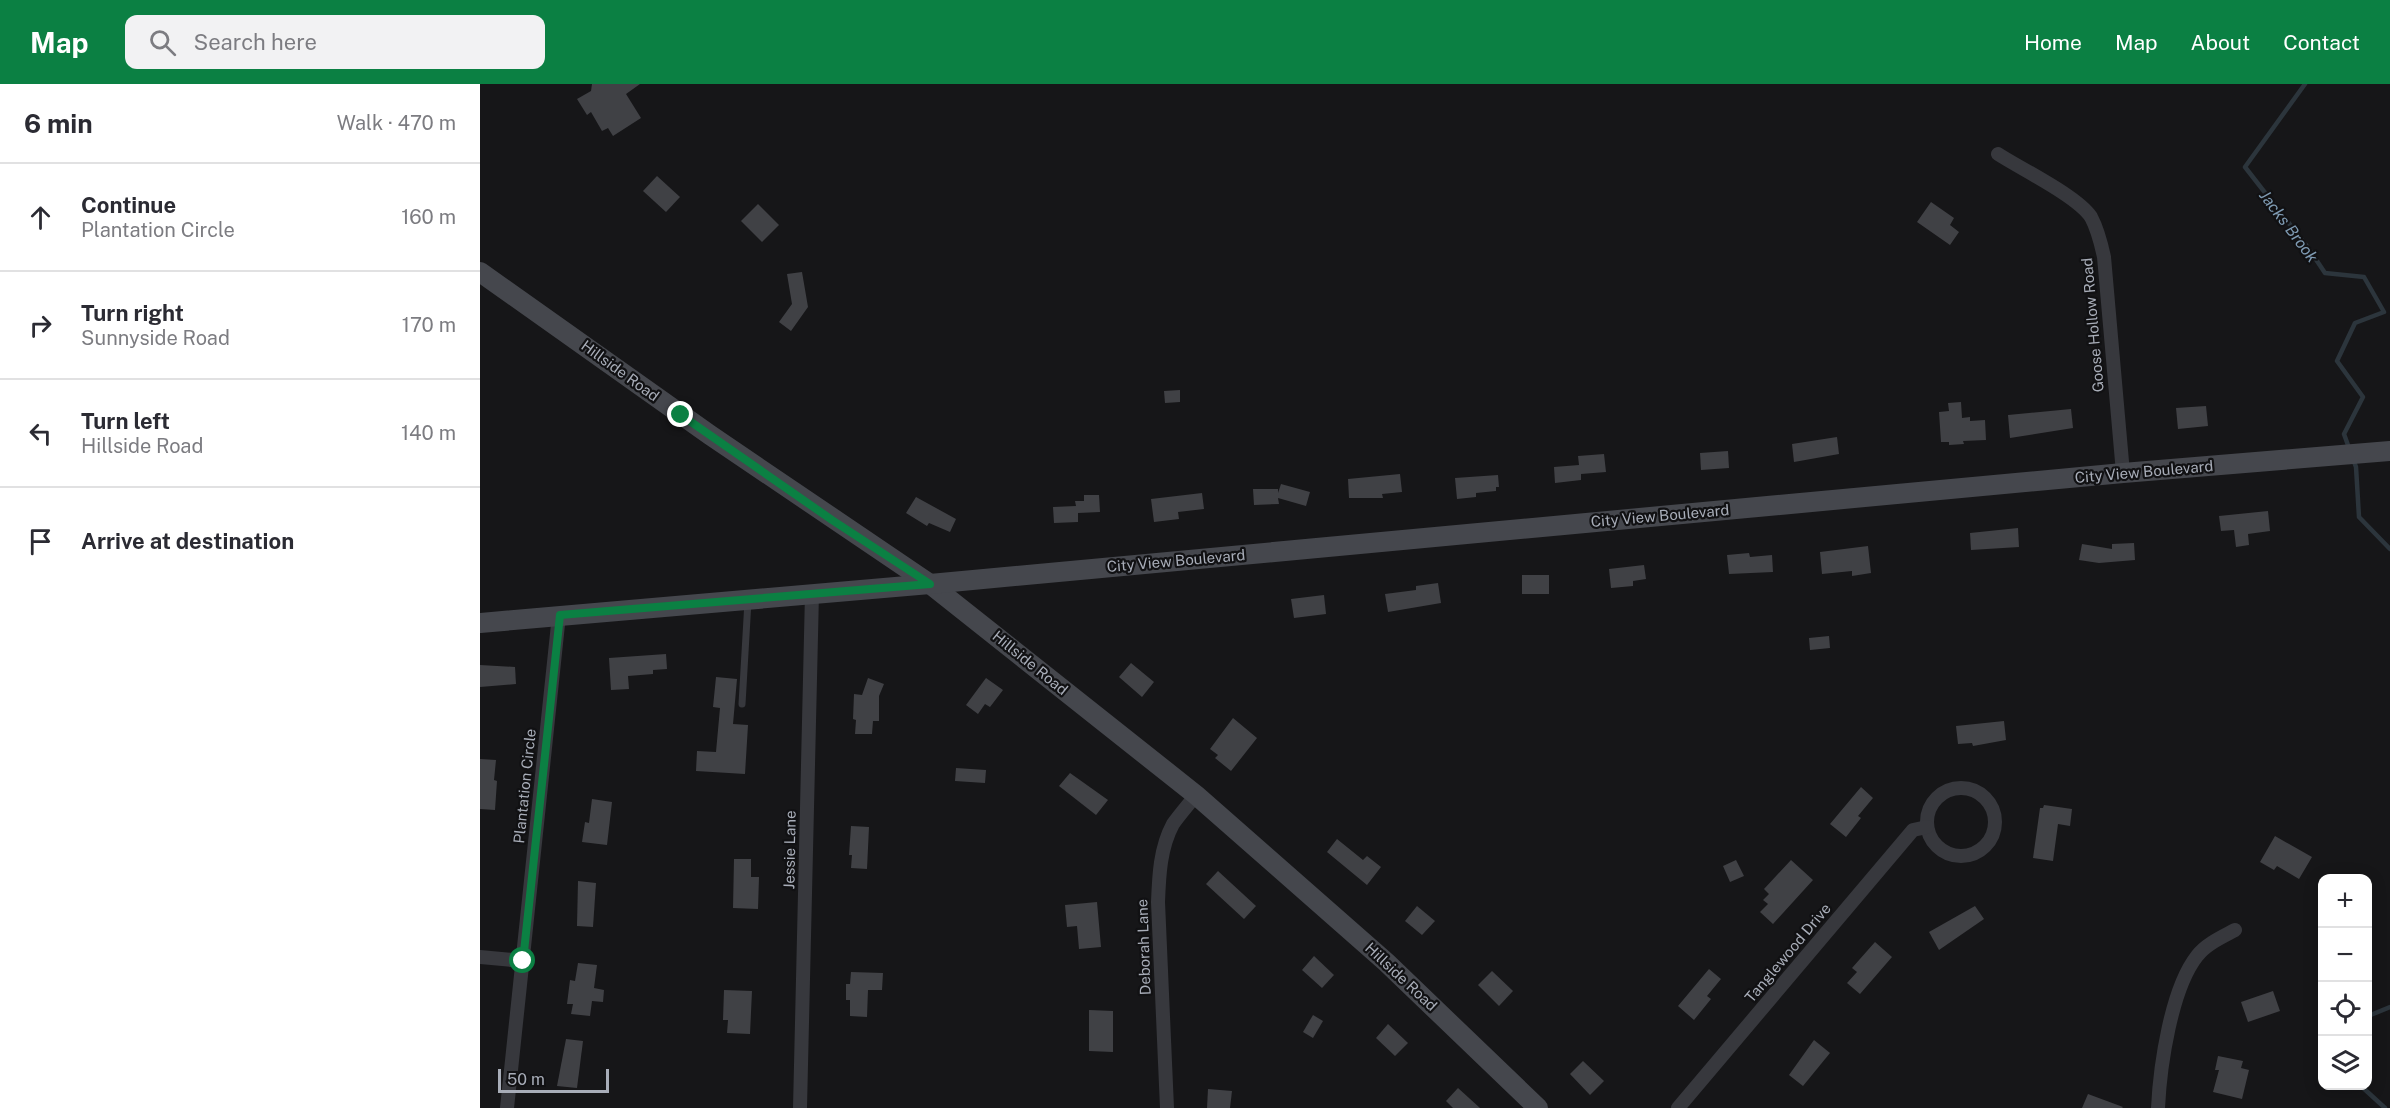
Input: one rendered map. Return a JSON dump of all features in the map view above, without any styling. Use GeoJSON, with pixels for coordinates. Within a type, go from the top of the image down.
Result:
{"type":"FeatureCollection","features":[{"type":"Feature","properties":{"kind":"street","name":"Goose Hollow Road"},"geometry":{"type":"LineString","coordinates":[[1998,154],[2080,205],[2091,217],[2098,232],[2104,257],[2123,473]]}},
{"type":"Feature","properties":{"kind":"street","name":"Hillside Road"},"geometry":{"type":"LineString","coordinates":[[480,272],[710,435],[930,584],[1196,795],[1386,963],[1538,1108]]}},
{"type":"Feature","properties":{"kind":"street","name":"City View Boulevard"},"geometry":{"type":"LineString","coordinates":[[480,623],[930,584],[2123,473],[2390,451]]}},
{"type":"Feature","properties":{"kind":"street","name":"Jessie Lane"},"geometry":{"type":"LineString","coordinates":[[800,1108],[813,593]]}},
{"type":"Feature","properties":{"kind":"street","name":"Plantation Circle"},"geometry":{"type":"LineString","coordinates":[[507,1108],[560,615]]}},
{"type":"Feature","properties":{"kind":"street"},"geometry":{"type":"LineString","coordinates":[[1958,788],[1979,793],[1988,801],[1995,821],[1994,833],[1988,843],[1970,855],[1958,856],[1947,853],[1931,838],[1927,827],[1931,806],[1938,797],[1958,788]]}},
{"type":"Feature","properties":{"kind":"street","name":"Deborah Lane"},"geometry":{"type":"LineString","coordinates":[[1167,1108],[1158,902],[1161,858],[1173,825],[1196,795]]}},
{"type":"Feature","properties":{"kind":"street","name":"Tanglewood Drive"},"geometry":{"type":"LineString","coordinates":[[1678,1108],[1913,830],[1927,827]]}},
{"type":"Feature","properties":{"kind":"street"},"geometry":{"type":"LineString","coordinates":[[2158,1108],[2171,1023],[2183,980],[2198,954],[2211,943],[2235,930]]}},
{"type":"Feature","properties":{"kind":"street"},"geometry":{"type":"LineString","coordinates":[[480,957],[523,961]]}},
{"type":"Feature","properties":{"kind":"lane"},"geometry":{"type":"LineString","coordinates":[[742,704],[748,598]]}},
{"type":"Feature","properties":{"kind":"building"},"geometry":{"type":"Polygon","coordinates":[[[592,84],[640,84],[626,94],[641,118],[613,136],[608,128],[602,131],[591,112],[587,115],[577,99],[591,91],[592,84]]]}},
{"type":"Feature","properties":{"kind":"building"},"geometry":{"type":"Polygon","coordinates":[[[657,176],[680,197],[666,212],[643,191],[657,176]]]}},
{"type":"Feature","properties":{"kind":"building"},"geometry":{"type":"Polygon","coordinates":[[[1931,202],[1954,218],[1950,225],[1959,232],[1950,245],[1917,222],[1931,202]]]}},
{"type":"Feature","properties":{"kind":"building"},"geometry":{"type":"Polygon","coordinates":[[[758,204],[779,225],[762,242],[741,221],[758,204]]]}},
{"type":"Feature","properties":{"kind":"building"},"geometry":{"type":"Polygon","coordinates":[[[802,272],[808,307],[791,331],[779,322],[792,304],[787,274],[802,272]]]}},
{"type":"Feature","properties":{"kind":"building"},"geometry":{"type":"Polygon","coordinates":[[[1180,390],[1180,402],[1165,403],[1164,391],[1180,390]]]}},
{"type":"Feature","properties":{"kind":"building"},"geometry":{"type":"Polygon","coordinates":[[[1961,402],[1962,418],[1970,417],[1970,421],[1985,420],[1986,440],[1963,441],[1964,444],[1949,445],[1949,442],[1941,442],[1939,412],[1949,411],[1948,403],[1961,402]]]}},
{"type":"Feature","properties":{"kind":"building"},"geometry":{"type":"Polygon","coordinates":[[[2206,406],[2208,426],[2178,429],[2176,408],[2206,406]]]}},
{"type":"Feature","properties":{"kind":"building"},"geometry":{"type":"Polygon","coordinates":[[[2071,409],[2073,428],[2010,438],[2008,415],[2071,409]]]}},
{"type":"Feature","properties":{"kind":"building"},"geometry":{"type":"Polygon","coordinates":[[[1837,437],[1839,454],[1794,462],[1792,444],[1837,437]]]}},
{"type":"Feature","properties":{"kind":"building"},"geometry":{"type":"Polygon","coordinates":[[[1728,451],[1729,468],[1701,470],[1700,453],[1728,451]]]}},
{"type":"Feature","properties":{"kind":"building"},"geometry":{"type":"Polygon","coordinates":[[[1604,454],[1606,472],[1581,474],[1581,480],[1555,483],[1554,467],[1579,465],[1578,456],[1604,454]]]}},
{"type":"Feature","properties":{"kind":"building"},"geometry":{"type":"Polygon","coordinates":[[[1400,474],[1402,492],[1382,494],[1383,498],[1349,498],[1348,479],[1400,474]]]}},
{"type":"Feature","properties":{"kind":"building"},"geometry":{"type":"Polygon","coordinates":[[[1498,475],[1499,487],[1496,487],[1496,491],[1476,493],[1476,497],[1457,499],[1455,478],[1498,475]]]}},
{"type":"Feature","properties":{"kind":"building"},"geometry":{"type":"Polygon","coordinates":[[[1281,484],[1310,492],[1306,506],[1278,498],[1279,504],[1254,505],[1253,489],[1278,489],[1278,493],[1281,484]]]}},
{"type":"Feature","properties":{"kind":"building"},"geometry":{"type":"Polygon","coordinates":[[[1202,493],[1204,509],[1178,512],[1179,519],[1154,522],[1151,499],[1202,493]]]}},
{"type":"Feature","properties":{"kind":"building"},"geometry":{"type":"Polygon","coordinates":[[[1084,495],[1099,495],[1100,512],[1078,513],[1078,522],[1054,523],[1053,507],[1076,506],[1075,501],[1084,501],[1084,495]]]}},
{"type":"Feature","properties":{"kind":"building"},"geometry":{"type":"Polygon","coordinates":[[[916,497],[956,519],[950,532],[929,523],[927,526],[906,513],[916,497]]]}},
{"type":"Feature","properties":{"kind":"building"},"geometry":{"type":"Polygon","coordinates":[[[2268,511],[2270,531],[2248,534],[2249,545],[2236,547],[2234,530],[2221,531],[2219,516],[2268,511]]]}},
{"type":"Feature","properties":{"kind":"building"},"geometry":{"type":"Polygon","coordinates":[[[2018,528],[2019,547],[1971,550],[1970,533],[2018,528]]]}},
{"type":"Feature","properties":{"kind":"building"},"geometry":{"type":"Polygon","coordinates":[[[2134,543],[2135,560],[2099,563],[2079,560],[2082,544],[2112,549],[2112,544],[2134,543]]]}},
{"type":"Feature","properties":{"kind":"building"},"geometry":{"type":"Polygon","coordinates":[[[1868,546],[1871,573],[1852,576],[1852,571],[1822,574],[1820,552],[1868,546]]]}},
{"type":"Feature","properties":{"kind":"building"},"geometry":{"type":"Polygon","coordinates":[[[1749,553],[1750,557],[1772,555],[1773,572],[1729,574],[1727,555],[1749,553]]]}},
{"type":"Feature","properties":{"kind":"building"},"geometry":{"type":"Polygon","coordinates":[[[1644,565],[1646,579],[1633,581],[1633,586],[1611,588],[1609,569],[1644,565]]]}},
{"type":"Feature","properties":{"kind":"building"},"geometry":{"type":"Polygon","coordinates":[[[1522,575],[1549,575],[1549,594],[1522,594],[1522,575]]]}},
{"type":"Feature","properties":{"kind":"building"},"geometry":{"type":"Polygon","coordinates":[[[1438,583],[1441,603],[1388,612],[1385,594],[1416,590],[1416,586],[1438,583]]]}},
{"type":"Feature","properties":{"kind":"building"},"geometry":{"type":"Polygon","coordinates":[[[1324,595],[1326,614],[1294,618],[1291,599],[1324,595]]]}},
{"type":"Feature","properties":{"kind":"building"},"geometry":{"type":"Polygon","coordinates":[[[1829,636],[1830,648],[1810,650],[1809,638],[1829,636]]]}},
{"type":"Feature","properties":{"kind":"building"},"geometry":{"type":"Polygon","coordinates":[[[666,654],[667,669],[653,670],[653,674],[628,676],[629,689],[611,690],[609,658],[666,654]]]}},
{"type":"Feature","properties":{"kind":"building"},"geometry":{"type":"Polygon","coordinates":[[[1131,663],[1154,682],[1142,697],[1119,677],[1131,663]]]}},
{"type":"Feature","properties":{"kind":"building"},"geometry":{"type":"Polygon","coordinates":[[[480,665],[515,667],[516,684],[480,687],[480,665]]]}},
{"type":"Feature","properties":{"kind":"building"},"geometry":{"type":"Polygon","coordinates":[[[716,677],[737,679],[733,724],[748,725],[745,774],[696,771],[697,751],[716,752],[720,708],[713,707],[716,677]]]}},
{"type":"Feature","properties":{"kind":"building"},"geometry":{"type":"Polygon","coordinates":[[[868,678],[884,684],[879,696],[879,721],[873,721],[872,734],[855,734],[854,694],[862,695],[868,678]]]}},
{"type":"Feature","properties":{"kind":"building"},"geometry":{"type":"Polygon","coordinates":[[[986,678],[1003,690],[990,707],[985,704],[978,714],[966,705],[986,678]]]}},
{"type":"Feature","properties":{"kind":"building"},"geometry":{"type":"Polygon","coordinates":[[[1233,718],[1257,738],[1231,771],[1215,758],[1218,755],[1210,749],[1233,718]]]}},
{"type":"Feature","properties":{"kind":"building"},"geometry":{"type":"Polygon","coordinates":[[[2004,721],[2006,740],[1973,746],[1972,743],[1958,744],[1956,726],[2004,721]]]}},
{"type":"Feature","properties":{"kind":"building"},"geometry":{"type":"Polygon","coordinates":[[[480,759],[496,760],[495,810],[480,809],[480,759]]]}},
{"type":"Feature","properties":{"kind":"building"},"geometry":{"type":"Polygon","coordinates":[[[956,768],[986,770],[985,783],[955,781],[956,768]]]}},
{"type":"Feature","properties":{"kind":"building"},"geometry":{"type":"Polygon","coordinates":[[[1070,773],[1108,800],[1096,815],[1059,786],[1070,773]]]}},
{"type":"Feature","properties":{"kind":"building"},"geometry":{"type":"Polygon","coordinates":[[[1861,787],[1873,798],[1858,816],[1861,818],[1846,837],[1830,824],[1861,787]]]}},
{"type":"Feature","properties":{"kind":"building"},"geometry":{"type":"Polygon","coordinates":[[[592,799],[612,802],[607,845],[582,842],[585,822],[589,823],[592,799]]]}},
{"type":"Feature","properties":{"kind":"building"},"geometry":{"type":"Polygon","coordinates":[[[2044,805],[2072,809],[2070,826],[2058,824],[2053,861],[2033,858],[2040,808],[2044,805]]]}},
{"type":"Feature","properties":{"kind":"building"},"geometry":{"type":"Polygon","coordinates":[[[851,826],[869,827],[867,869],[851,868],[852,855],[849,855],[851,826]]]}},
{"type":"Feature","properties":{"kind":"building"},"geometry":{"type":"Polygon","coordinates":[[[2275,836],[2312,857],[2299,879],[2277,866],[2274,870],[2260,862],[2275,836]]]}},
{"type":"Feature","properties":{"kind":"building"},"geometry":{"type":"Polygon","coordinates":[[[1337,839],[1363,860],[1367,856],[1381,867],[1367,885],[1327,852],[1337,839]]]}},
{"type":"Feature","properties":{"kind":"building"},"geometry":{"type":"Polygon","coordinates":[[[734,859],[751,859],[751,877],[759,877],[758,909],[733,908],[734,859]]]}},
{"type":"Feature","properties":{"kind":"building"},"geometry":{"type":"Polygon","coordinates":[[[1736,860],[1744,876],[1730,882],[1723,866],[1736,860]]]}},
{"type":"Feature","properties":{"kind":"building"},"geometry":{"type":"Polygon","coordinates":[[[1791,860],[1813,880],[1773,924],[1760,912],[1768,904],[1763,900],[1769,894],[1764,889],[1791,860]]]}},
{"type":"Feature","properties":{"kind":"building"},"geometry":{"type":"Polygon","coordinates":[[[1218,871],[1256,906],[1244,919],[1206,884],[1218,871]]]}},
{"type":"Feature","properties":{"kind":"building"},"geometry":{"type":"Polygon","coordinates":[[[578,881],[596,883],[593,927],[577,926],[578,881]]]}},
{"type":"Feature","properties":{"kind":"building"},"geometry":{"type":"Polygon","coordinates":[[[1097,902],[1101,947],[1079,949],[1077,926],[1067,927],[1065,905],[1097,902]]]}},
{"type":"Feature","properties":{"kind":"building"},"geometry":{"type":"Polygon","coordinates":[[[1417,906],[1435,921],[1422,935],[1405,921],[1417,906]]]}},
{"type":"Feature","properties":{"kind":"building"},"geometry":{"type":"Polygon","coordinates":[[[1975,906],[1984,919],[1939,950],[1929,932],[1975,906]]]}},
{"type":"Feature","properties":{"kind":"building"},"geometry":{"type":"Polygon","coordinates":[[[1875,942],[1892,957],[1860,994],[1847,983],[1857,972],[1852,968],[1875,942]]]}},
{"type":"Feature","properties":{"kind":"building"},"geometry":{"type":"Polygon","coordinates":[[[1314,956],[1334,975],[1322,988],[1302,970],[1314,956]]]}},
{"type":"Feature","properties":{"kind":"building"},"geometry":{"type":"Polygon","coordinates":[[[578,963],[597,965],[594,988],[604,990],[603,1002],[592,1001],[590,1016],[571,1014],[573,1004],[567,1004],[570,980],[575,981],[578,963]]]}},
{"type":"Feature","properties":{"kind":"building"},"geometry":{"type":"Polygon","coordinates":[[[1709,969],[1721,979],[1707,996],[1711,999],[1694,1020],[1678,1006],[1709,969]]]}},
{"type":"Feature","properties":{"kind":"building"},"geometry":{"type":"Polygon","coordinates":[[[1492,971],[1513,991],[1499,1006],[1478,985],[1492,971]]]}},
{"type":"Feature","properties":{"kind":"building"},"geometry":{"type":"Polygon","coordinates":[[[851,972],[883,973],[882,990],[868,990],[867,1017],[850,1016],[850,1000],[846,1000],[846,984],[850,984],[851,972]]]}},
{"type":"Feature","properties":{"kind":"building"},"geometry":{"type":"Polygon","coordinates":[[[724,990],[752,991],[750,1034],[727,1033],[728,1020],[723,1020],[724,990]]]}},
{"type":"Feature","properties":{"kind":"building"},"geometry":{"type":"Polygon","coordinates":[[[2273,991],[2280,1011],[2248,1022],[2241,1002],[2273,991]]]}},
{"type":"Feature","properties":{"kind":"building"},"geometry":{"type":"Polygon","coordinates":[[[1089,1010],[1113,1011],[1113,1052],[1089,1051],[1089,1010]]]}},
{"type":"Feature","properties":{"kind":"building"},"geometry":{"type":"Polygon","coordinates":[[[1313,1015],[1323,1021],[1313,1038],[1303,1032],[1313,1015]]]}},
{"type":"Feature","properties":{"kind":"building"},"geometry":{"type":"Polygon","coordinates":[[[1388,1024],[1408,1043],[1395,1056],[1376,1038],[1388,1024]]]}},
{"type":"Feature","properties":{"kind":"building"},"geometry":{"type":"Polygon","coordinates":[[[566,1039],[583,1041],[577,1088],[557,1086],[566,1039]]]}},
{"type":"Feature","properties":{"kind":"building"},"geometry":{"type":"Polygon","coordinates":[[[1814,1040],[1830,1053],[1803,1086],[1789,1075],[1814,1040]]]}},
{"type":"Feature","properties":{"kind":"building"},"geometry":{"type":"Polygon","coordinates":[[[2218,1056],[2243,1061],[2241,1068],[2249,1070],[2242,1099],[2213,1092],[2219,1070],[2215,1070],[2218,1056]]]}},
{"type":"Feature","properties":{"kind":"building"},"geometry":{"type":"Polygon","coordinates":[[[1583,1061],[1604,1081],[1590,1095],[1570,1074],[1583,1061]]]}},
{"type":"Feature","properties":{"kind":"building"},"geometry":{"type":"Polygon","coordinates":[[[1458,1088],[1480,1108],[1453,1108],[1446,1101],[1458,1088]]]}},
{"type":"Feature","properties":{"kind":"building"},"geometry":{"type":"Polygon","coordinates":[[[1208,1089],[1232,1091],[1230,1108],[1207,1108],[1208,1089]]]}},
{"type":"Feature","properties":{"kind":"building"},"geometry":{"type":"Polygon","coordinates":[[[2088,1094],[2123,1107],[2082,1108],[2088,1094]]]}},
{"type":"Feature","properties":{"kind":"waterway","name":"Jacks Brook"},"geometry":{"type":"LineString","coordinates":[[2305,84],[2245,167],[2325,273],[2364,277],[2384,312],[2355,323],[2337,361],[2363,397],[2344,434],[2349,448]]}},
{"type":"Feature","properties":{"kind":"waterway","name":"Jacks Brook"},"geometry":{"type":"LineString","coordinates":[[2353,459],[2356,467],[2359,517],[2390,549]]}},
{"type":"Feature","properties":{"kind":"waterway","name":"Jacks Brook"},"geometry":{"type":"LineString","coordinates":[[2372,1014],[2390,1007]]}},
{"type":"Feature","properties":{"kind":"waterway","name":"Jacks Brook"},"geometry":{"type":"LineString","coordinates":[[2365,1090],[2385,1108]]}},
{"type":"Feature","properties":{"kind":"route"},"geometry":{"type":"LineString","coordinates":[[523,961],[560,615],[930,584],[832,520],[681,415]]}}]}
